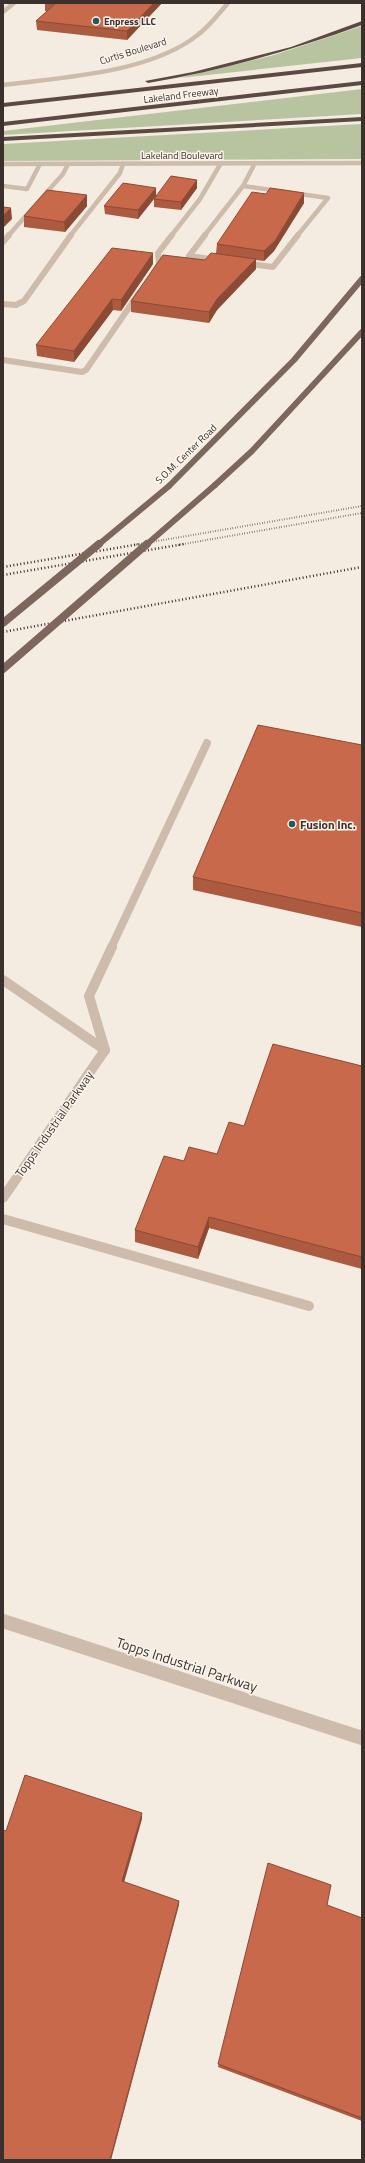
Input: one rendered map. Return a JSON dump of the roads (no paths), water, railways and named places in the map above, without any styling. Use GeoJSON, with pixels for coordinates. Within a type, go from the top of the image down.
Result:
{"type":"FeatureCollection","features":[{"type":"Feature","properties":{"kind":"highway"},"geometry":{"type":"LineString","coordinates":[[23,103],[193,74],[293,48],[362,23]]}},
{"type":"Feature","properties":{"kind":"highway","name":"Lakeland Freeway"},"geometry":{"type":"LineString","coordinates":[[3,105],[362,65]]}},
{"type":"Feature","properties":{"kind":"highway","name":"Lakeland Freeway"},"geometry":{"type":"LineString","coordinates":[[3,124],[362,83]]}},
{"type":"Feature","properties":{"kind":"highway"},"geometry":{"type":"LineString","coordinates":[[3,139],[362,119]]}},
{"type":"Feature","properties":{"kind":"main road","name":"S.O.M. Center Road"},"geometry":{"type":"LineString","coordinates":[[3,623],[169,486],[296,360],[362,279]]}},
{"type":"Feature","properties":{"kind":"main road"},"geometry":{"type":"LineString","coordinates":[[3,669],[215,485],[252,451],[362,332]]}},
{"type":"Feature","properties":{"kind":"street"},"geometry":{"type":"LineString","coordinates":[[3,12],[14,3]]}},
{"type":"Feature","properties":{"kind":"street","name":"Curtis Boulevard"},"geometry":{"type":"LineString","coordinates":[[4,84],[109,70],[146,59],[184,44],[208,26],[228,3]]}},
{"type":"Feature","properties":{"kind":"street"},"geometry":{"type":"LineString","coordinates":[[150,276],[159,264],[158,253],[200,199],[221,163]]}},
{"type":"Feature","properties":{"kind":"street"},"geometry":{"type":"LineString","coordinates":[[227,261],[189,256],[243,186],[255,163]]}},
{"type":"Feature","properties":{"kind":"street","name":"Lakeland Boulevard"},"geometry":{"type":"LineString","coordinates":[[3,164],[362,163]]}},
{"type":"Feature","properties":{"kind":"street"},"geometry":{"type":"LineString","coordinates":[[3,186],[27,189],[40,164]]}},
{"type":"Feature","properties":{"kind":"street"},"geometry":{"type":"LineString","coordinates":[[3,242],[63,174],[68,164]]}},
{"type":"Feature","properties":{"kind":"street"},"geometry":{"type":"LineString","coordinates":[[3,310],[5,304],[16,305],[24,301],[88,212],[120,173],[123,164]]}},
{"type":"Feature","properties":{"kind":"street"},"geometry":{"type":"LineString","coordinates":[[235,262],[273,267],[328,198],[243,186]]}},
{"type":"Feature","properties":{"kind":"street"},"geometry":{"type":"LineString","coordinates":[[3,360],[82,372],[86,370],[142,289]]}},
{"type":"Feature","properties":{"kind":"street"},"geometry":{"type":"LineString","coordinates":[[105,1050],[89,996],[207,743]]}},
{"type":"Feature","properties":{"kind":"street"},"geometry":{"type":"LineString","coordinates":[[3,980],[105,1050]]}},
{"type":"Feature","properties":{"kind":"street","name":"Topps Industrial Parkway"},"geometry":{"type":"LineString","coordinates":[[3,1198],[105,1050]]}},
{"type":"Feature","properties":{"kind":"street"},"geometry":{"type":"LineString","coordinates":[[3,1219],[309,1306]]}},
{"type":"Feature","properties":{"kind":"street","name":"Topps Industrial Parkway"},"geometry":{"type":"LineString","coordinates":[[3,1621],[362,1738]]}},
{"type":"Feature","properties":{"kind":"railway"},"geometry":{"type":"LineString","coordinates":[[134,545],[362,506]]}},
{"type":"Feature","properties":{"kind":"railway"},"geometry":{"type":"LineString","coordinates":[[178,545],[362,513]]}},
{"type":"Feature","properties":{"kind":"railway"},"geometry":{"type":"LineString","coordinates":[[3,567],[140,544]]}},
{"type":"Feature","properties":{"kind":"railway"},"geometry":{"type":"LineString","coordinates":[[3,575],[184,544]]}},
{"type":"Feature","properties":{"kind":"railway"},"geometry":{"type":"LineString","coordinates":[[3,632],[362,567]]}},
{"type":"Feature","properties":{"kind":"place","name":"Enpress LLC"},"geometry":{"type":"Point","coordinates":[96,21]}},
{"type":"Feature","properties":{"kind":"place","name":"Fusion Inc."},"geometry":{"type":"Point","coordinates":[292,824]}}]}
